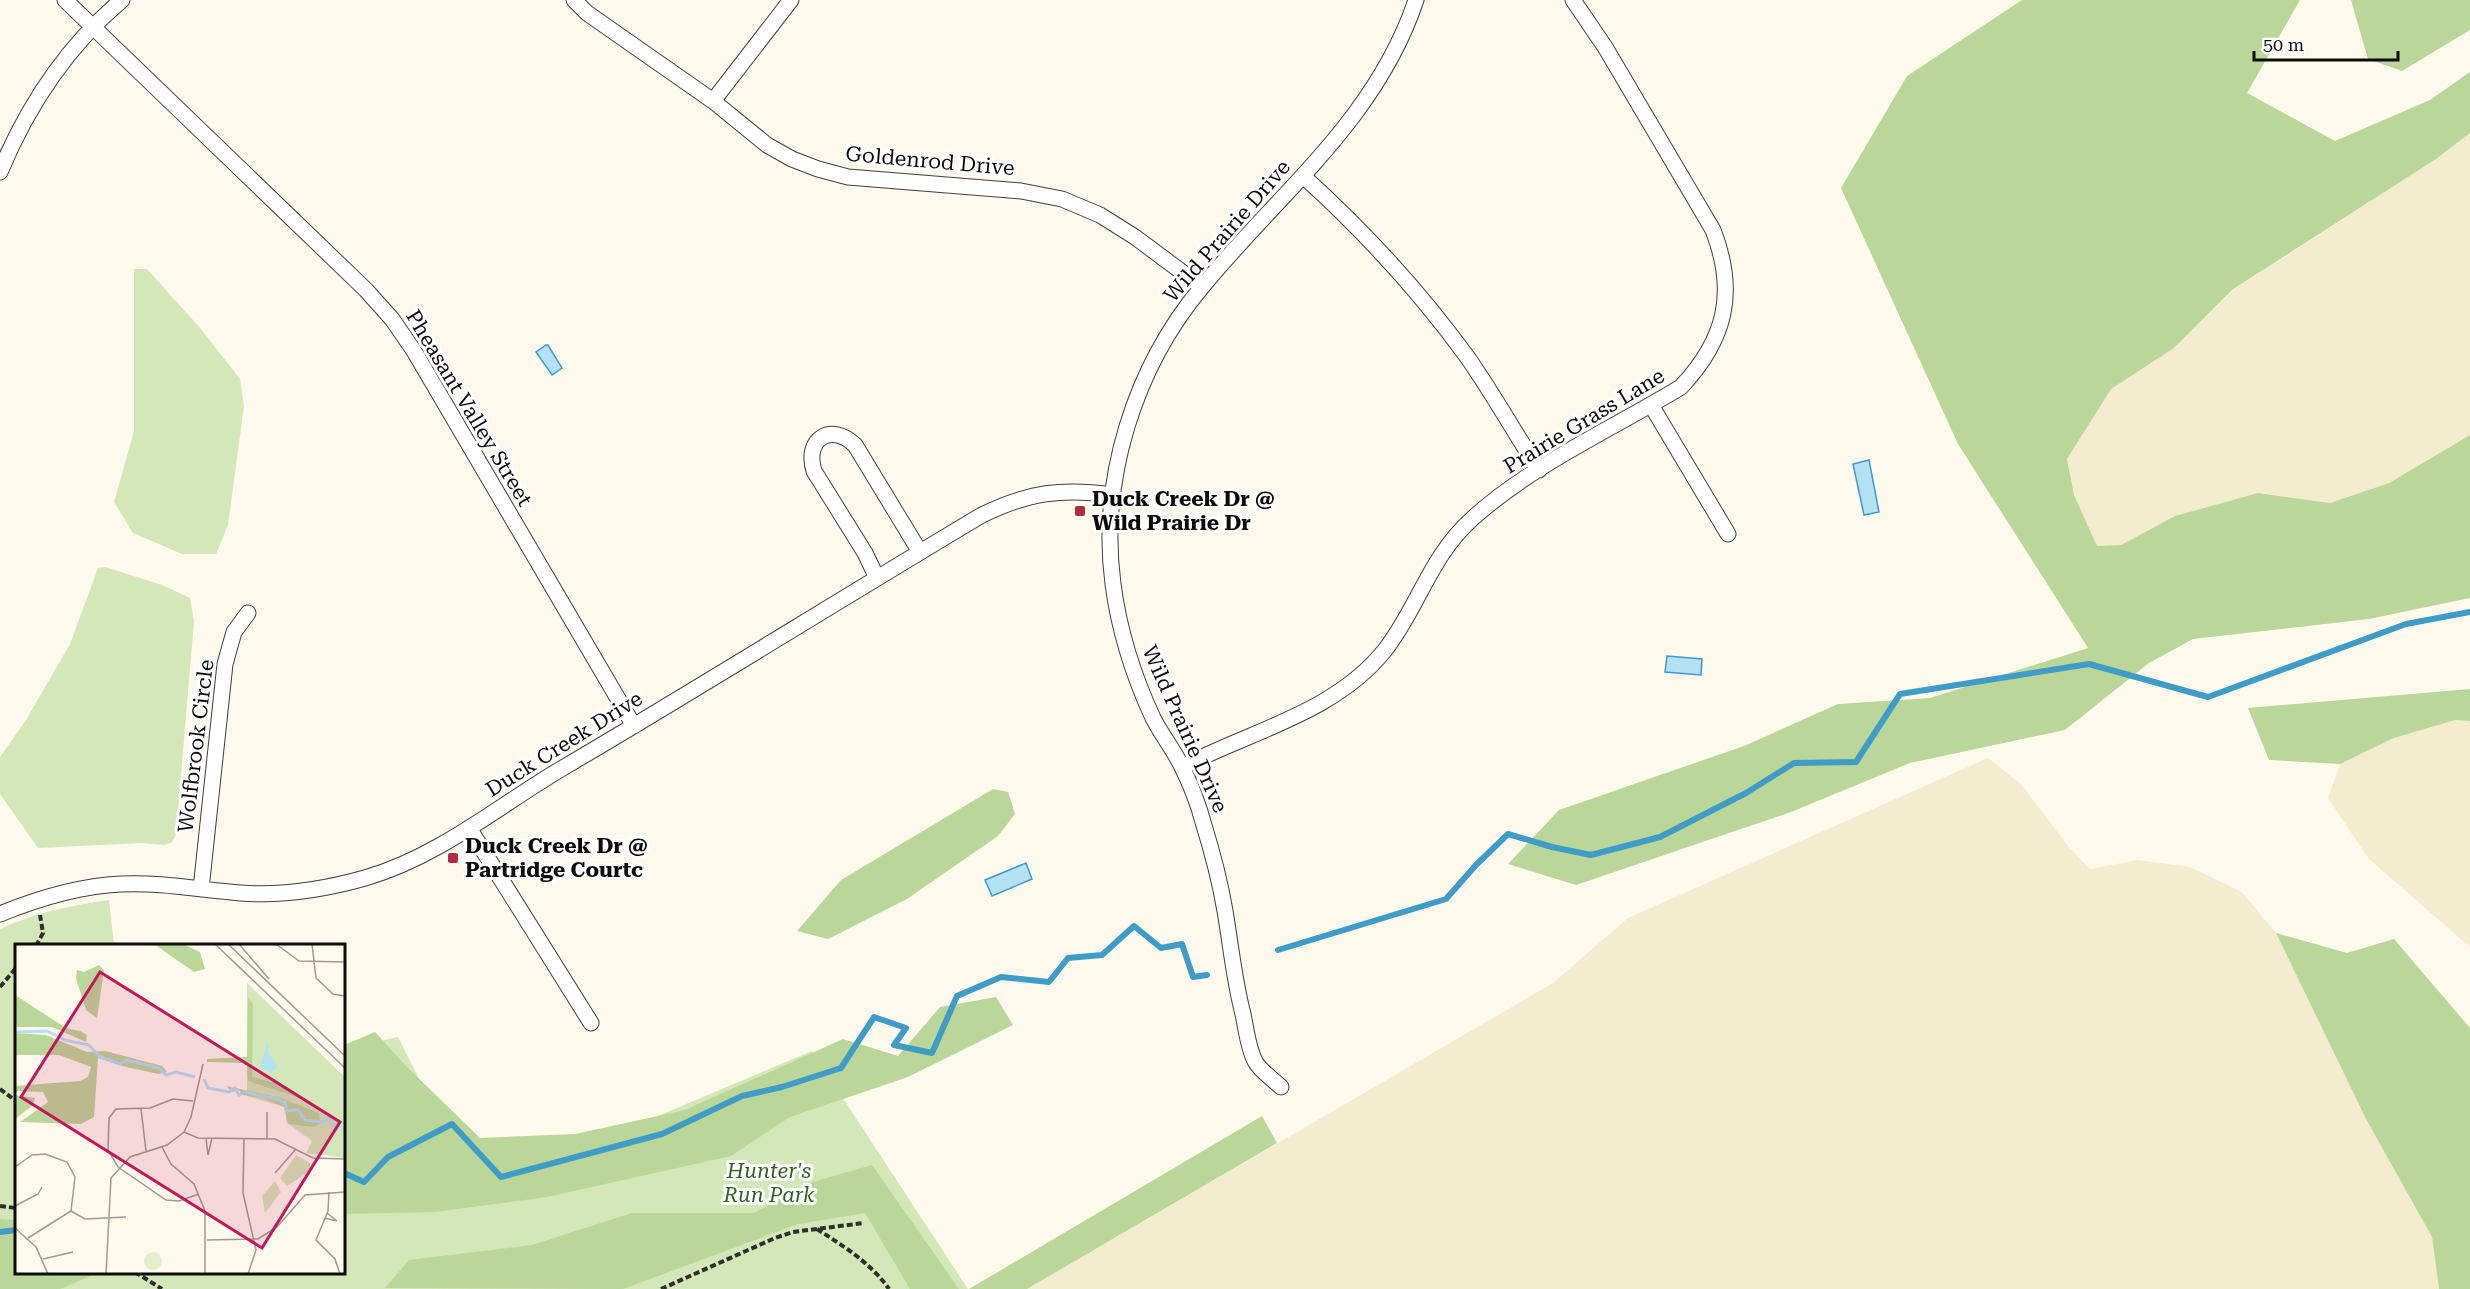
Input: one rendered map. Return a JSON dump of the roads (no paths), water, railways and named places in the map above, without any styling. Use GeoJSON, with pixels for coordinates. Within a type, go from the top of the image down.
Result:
{"type":"FeatureCollection","features":[{"type":"Feature","properties":{"kind":"street","name":"Pheasant Valley Street"},"geometry":{"type":"LineString","coordinates":[[65,0],[366,290],[392,319],[414,351],[634,726]]}},
{"type":"Feature","properties":{"kind":"street"},"geometry":{"type":"LineString","coordinates":[[0,172],[12,143],[45,83],[78,41],[122,0]]}},
{"type":"Feature","properties":{"kind":"street","name":"Goldenrod Drive"},"geometry":{"type":"LineString","coordinates":[[574,0],[587,13],[712,101],[767,145],[792,159],[848,177],[1021,191],[1062,199],[1100,214],[1118,225],[1202,287]]}},
{"type":"Feature","properties":{"kind":"street"},"geometry":{"type":"LineString","coordinates":[[712,101],[791,0]]}},
{"type":"Feature","properties":{"kind":"street","name":"Wild Prairie Drive"},"geometry":{"type":"LineString","coordinates":[[1281,1087],[1255,1062],[1234,981],[1225,910],[1200,811],[1182,767],[1155,721],[1136,680],[1123,638],[1113,582],[1110,537],[1113,495],[1122,444],[1135,401],[1176,321],[1202,287],[1340,135],[1370,95],[1393,56],[1416,0]]}},
{"type":"Feature","properties":{"kind":"street","name":"Prairie Grass Lane"},"geometry":{"type":"LineString","coordinates":[[1182,767],[1318,705],[1343,690],[1384,650],[1404,622],[1432,566],[1452,539],[1472,518],[1539,470],[1681,387],[1699,368],[1711,349],[1721,325],[1726,277],[1721,251],[1713,230],[1605,47],[1573,0]]}},
{"type":"Feature","properties":{"kind":"street"},"geometry":{"type":"LineString","coordinates":[[1303,176],[1388,260],[1430,309],[1469,361],[1539,470]]}},
{"type":"Feature","properties":{"kind":"street"},"geometry":{"type":"LineString","coordinates":[[1651,405],[1728,534]]}},
{"type":"Feature","properties":{"kind":"street"},"geometry":{"type":"LineString","coordinates":[[877,578],[865,553],[814,471],[810,459],[813,447],[822,437],[834,434],[846,437],[855,446],[920,552]]}},
{"type":"Feature","properties":{"kind":"street","name":"Duck Creek Drive"},"geometry":{"type":"LineString","coordinates":[[0,914],[37,899],[88,887],[155,884],[244,893],[282,893],[331,886],[368,877],[403,864],[437,848],[982,515],[1010,501],[1040,493],[1071,490],[1113,495]]}},
{"type":"Feature","properties":{"kind":"street","name":"Wolfbrook Circle"},"geometry":{"type":"LineString","coordinates":[[201,889],[225,664],[234,632],[248,613]]}},
{"type":"Feature","properties":{"kind":"street"},"geometry":{"type":"LineString","coordinates":[[469,828],[591,1023]]}},
{"type":"Feature","properties":{"kind":"water"},"geometry":{"type":"Polygon","coordinates":[[[546,345],[562,368],[552,375],[536,352],[546,345]]]}},
{"type":"Feature","properties":{"kind":"water"},"geometry":{"type":"Polygon","coordinates":[[[1869,460],[1879,512],[1864,515],[1853,464],[1869,460]]]}},
{"type":"Feature","properties":{"kind":"water"},"geometry":{"type":"Polygon","coordinates":[[[1667,656],[1702,659],[1701,675],[1665,672],[1667,656]]]}},
{"type":"Feature","properties":{"kind":"water"},"geometry":{"type":"Polygon","coordinates":[[[1026,863],[1032,879],[992,896],[985,880],[1026,863]]]}},
{"type":"Feature","properties":{"kind":"waterway"},"geometry":{"type":"LineString","coordinates":[[1278,950],[1446,899],[1508,834],[1552,847],[1591,855],[1660,837],[1746,793],[1794,763],[1856,762],[1900,694],[2089,664],[2208,697],[2406,624],[2470,612]]}},
{"type":"Feature","properties":{"kind":"waterway"},"geometry":{"type":"LineString","coordinates":[[345,1173],[364,1182],[388,1157],[452,1124],[501,1177],[662,1134],[742,1096],[782,1087],[841,1068],[874,1017],[906,1028],[894,1045],[932,1053],[957,996],[1001,977],[1049,982],[1068,958],[1102,955],[1134,926],[1161,948],[1182,944],[1193,977],[1207,975]]}},
{"type":"Feature","properties":{"kind":"waterway"},"geometry":{"type":"LineString","coordinates":[[0,1232],[15,1230]]}},
{"type":"Feature","properties":{"kind":"place","name":"Duck Creek Dr @ Wild Prairie Dr"},"geometry":{"type":"Point","coordinates":[1080,511]}},
{"type":"Feature","properties":{"kind":"place","name":"Duck Creek Dr @ Partridge Courtc"},"geometry":{"type":"Point","coordinates":[453,858]}},
{"type":"Feature","properties":{"kind":"park label","name":"Hunter's Run Park"},"geometry":{"type":"Point","coordinates":[769,1183]}}]}
